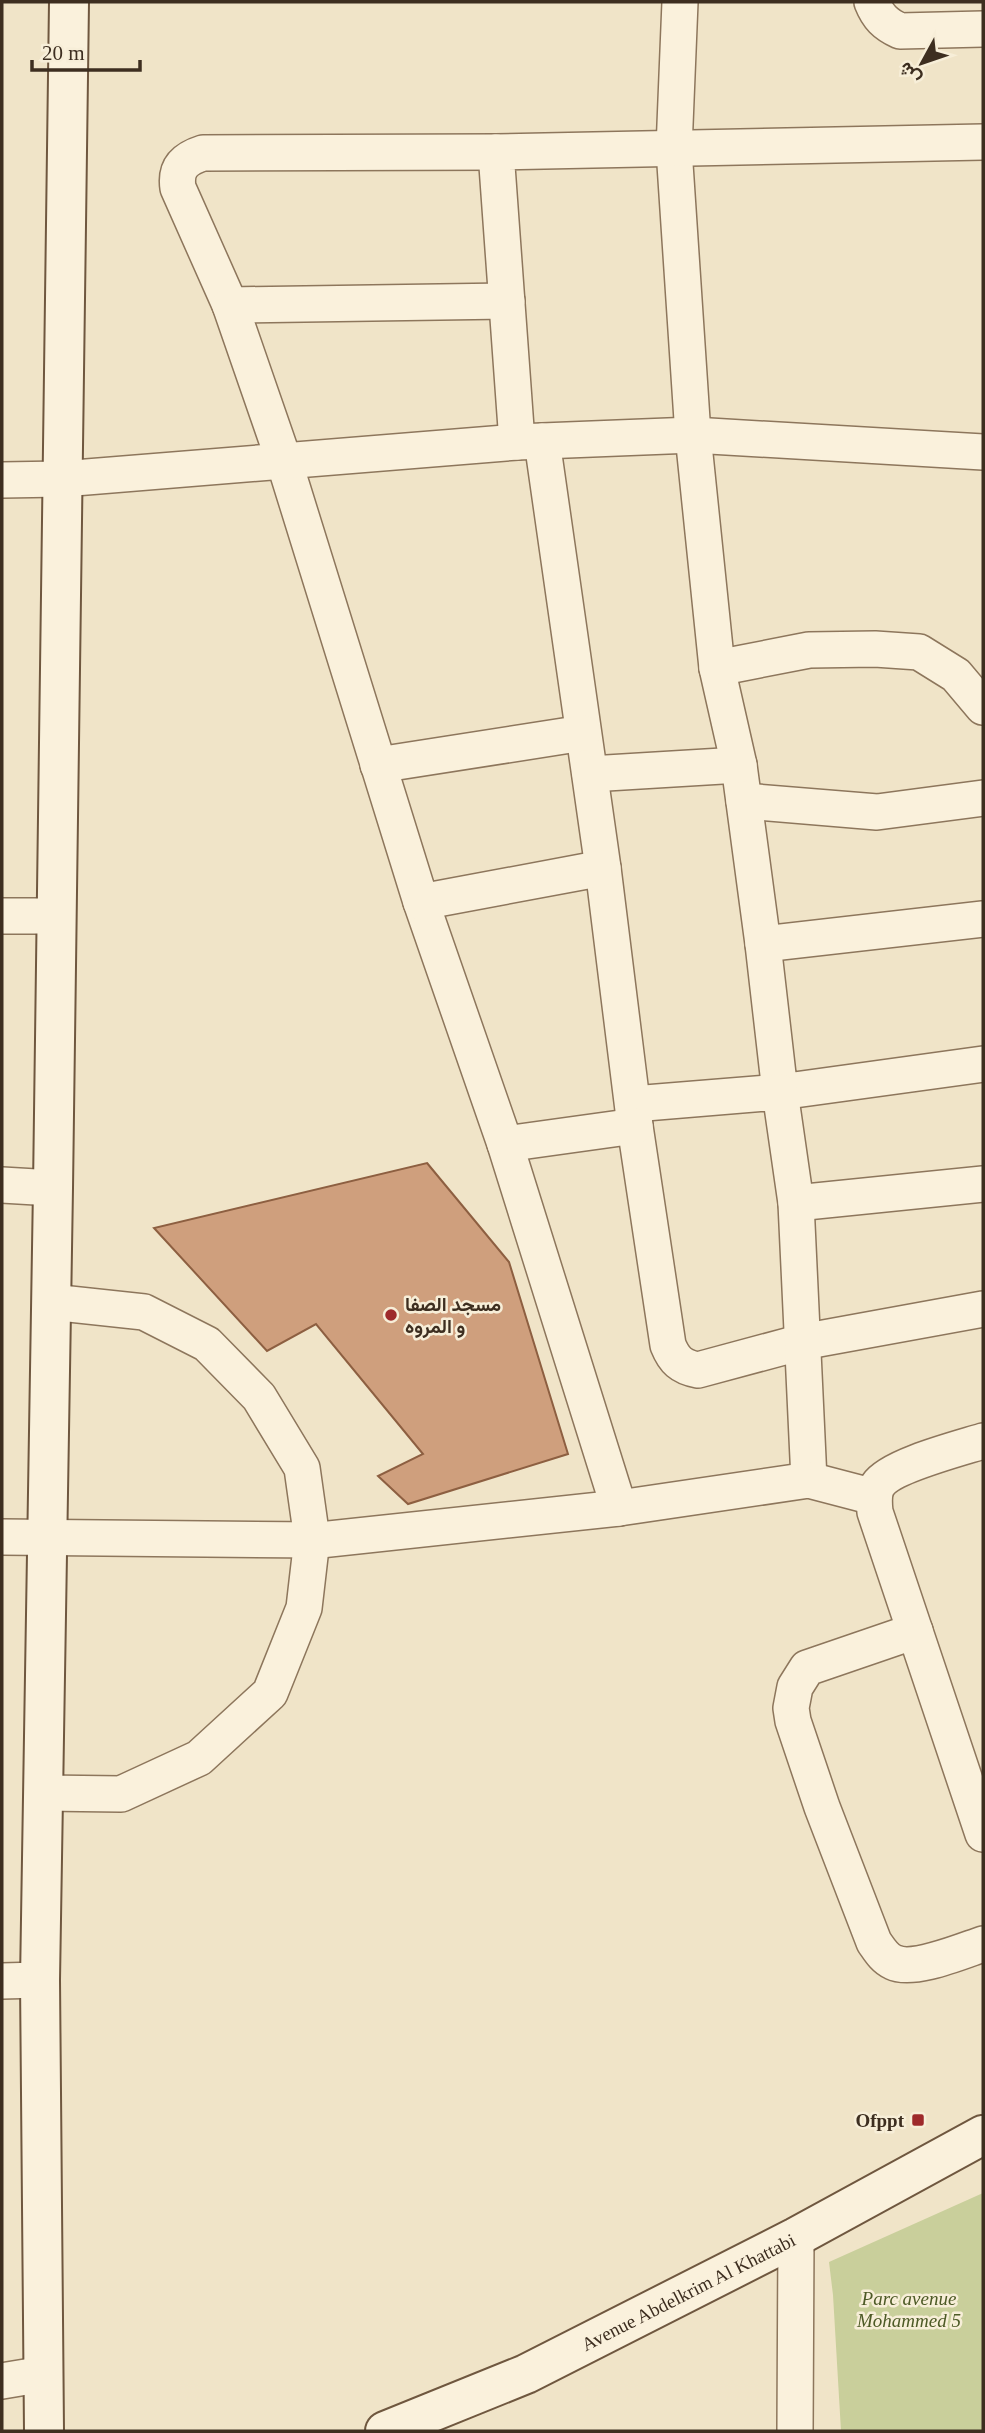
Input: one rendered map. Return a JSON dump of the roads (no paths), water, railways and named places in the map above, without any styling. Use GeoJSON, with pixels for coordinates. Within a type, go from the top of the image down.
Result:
{"type":"FeatureCollection","features":[{"type":"Feature","properties":{"kind":"street"},"geometry":{"type":"LineString","coordinates":[[44,2431],[40,1980],[69,2]]}},
{"type":"Feature","properties":{"kind":"street"},"geometry":{"type":"LineString","coordinates":[[681,2],[674,149],[693,435],[717,668],[739,765],[796,1203],[809,1480]]}},
{"type":"Feature","properties":{"kind":"street"},"geometry":{"type":"LineString","coordinates":[[872,2],[877,14],[888,25],[900,31],[983,29]]}},
{"type":"Feature","properties":{"kind":"street"},"geometry":{"type":"LineString","coordinates":[[619,1508],[505,1143],[421,902],[284,461],[230,305],[178,188],[178,170],[184,162],[203,153],[496,152],[983,142]]}},
{"type":"Feature","properties":{"kind":"street"},"geometry":{"type":"LineString","coordinates":[[496,152],[507,301],[529,442],[590,774],[634,1115],[668,1345],[673,1357],[685,1367],[698,1370],[802,1342],[983,1308]]}},
{"type":"Feature","properties":{"kind":"street"},"geometry":{"type":"LineString","coordinates":[[230,305],[507,301]]}},
{"type":"Feature","properties":{"kind":"street"},"geometry":{"type":"LineString","coordinates":[[2,480],[62,479],[529,442],[693,435],[983,452]]}},
{"type":"Feature","properties":{"kind":"street"},"geometry":{"type":"LineString","coordinates":[[717,668],[809,650],[876,649],[919,652],[957,675],[983,707]]}},
{"type":"Feature","properties":{"kind":"street"},"geometry":{"type":"LineString","coordinates":[[378,765],[583,733]]}},
{"type":"Feature","properties":{"kind":"street"},"geometry":{"type":"LineString","coordinates":[[590,774],[739,765]]}},
{"type":"Feature","properties":{"kind":"street"},"geometry":{"type":"LineString","coordinates":[[744,802],[877,812],[983,798]]}},
{"type":"Feature","properties":{"kind":"street"},"geometry":{"type":"LineString","coordinates":[[421,902],[603,868]]}},
{"type":"Feature","properties":{"kind":"street"},"geometry":{"type":"LineString","coordinates":[[2,916],[56,916]]}},
{"type":"Feature","properties":{"kind":"street"},"geometry":{"type":"LineString","coordinates":[[763,944],[983,919]]}},
{"type":"Feature","properties":{"kind":"street"},"geometry":{"type":"LineString","coordinates":[[505,1143],[634,1115],[983,1064]]}},
{"type":"Feature","properties":{"kind":"street"},"geometry":{"type":"LineString","coordinates":[[796,1203],[983,1184]]}},
{"type":"Feature","properties":{"kind":"street"},"geometry":{"type":"LineString","coordinates":[[2,1185],[53,1188]]}},
{"type":"Feature","properties":{"kind":"street"},"geometry":{"type":"LineString","coordinates":[[43,1793],[121,1794],[199,1758],[270,1693],[304,1608],[312,1539],[302,1468],[259,1398],[207,1344],[144,1312],[51,1302]]}},
{"type":"Feature","properties":{"kind":"street"},"geometry":{"type":"LineString","coordinates":[[983,1441],[894,1472],[878,1484],[874,1497],[875,1511],[983,1834]]}},
{"type":"Feature","properties":{"kind":"street"},"geometry":{"type":"LineString","coordinates":[[2,1537],[312,1539],[619,1508],[809,1480],[874,1497]]}},
{"type":"Feature","properties":{"kind":"street"},"geometry":{"type":"LineString","coordinates":[[915,1631],[807,1668],[792,1697],[793,1721],[822,1807],[874,1942],[884,1955],[893,1962],[913,1965],[983,1944]]}},
{"type":"Feature","properties":{"kind":"street"},"geometry":{"type":"LineString","coordinates":[[2,1981],[40,1980]]}},
{"type":"Feature","properties":{"kind":"street","name":"Avenue Abdelkrim Al Khattabi"},"geometry":{"type":"LineString","coordinates":[[386,2431],[526,2374],[796,2237],[983,2135]]}},
{"type":"Feature","properties":{"kind":"street"},"geometry":{"type":"LineString","coordinates":[[795,2431],[796,2237]]}},
{"type":"Feature","properties":{"kind":"street"},"geometry":{"type":"LineString","coordinates":[[2,2381],[44,2374]]}},
{"type":"Feature","properties":{"kind":"place","name":"مسجد الصفا و المروه"},"geometry":{"type":"Point","coordinates":[391,1315]}},
{"type":"Feature","properties":{"kind":"place","name":"Ofppt"},"geometry":{"type":"Point","coordinates":[918,2120]}},
{"type":"Feature","properties":{"kind":"park label","name":"Parc avenue Mohammed 5"},"geometry":{"type":"Point","coordinates":[909,2309]}}]}
